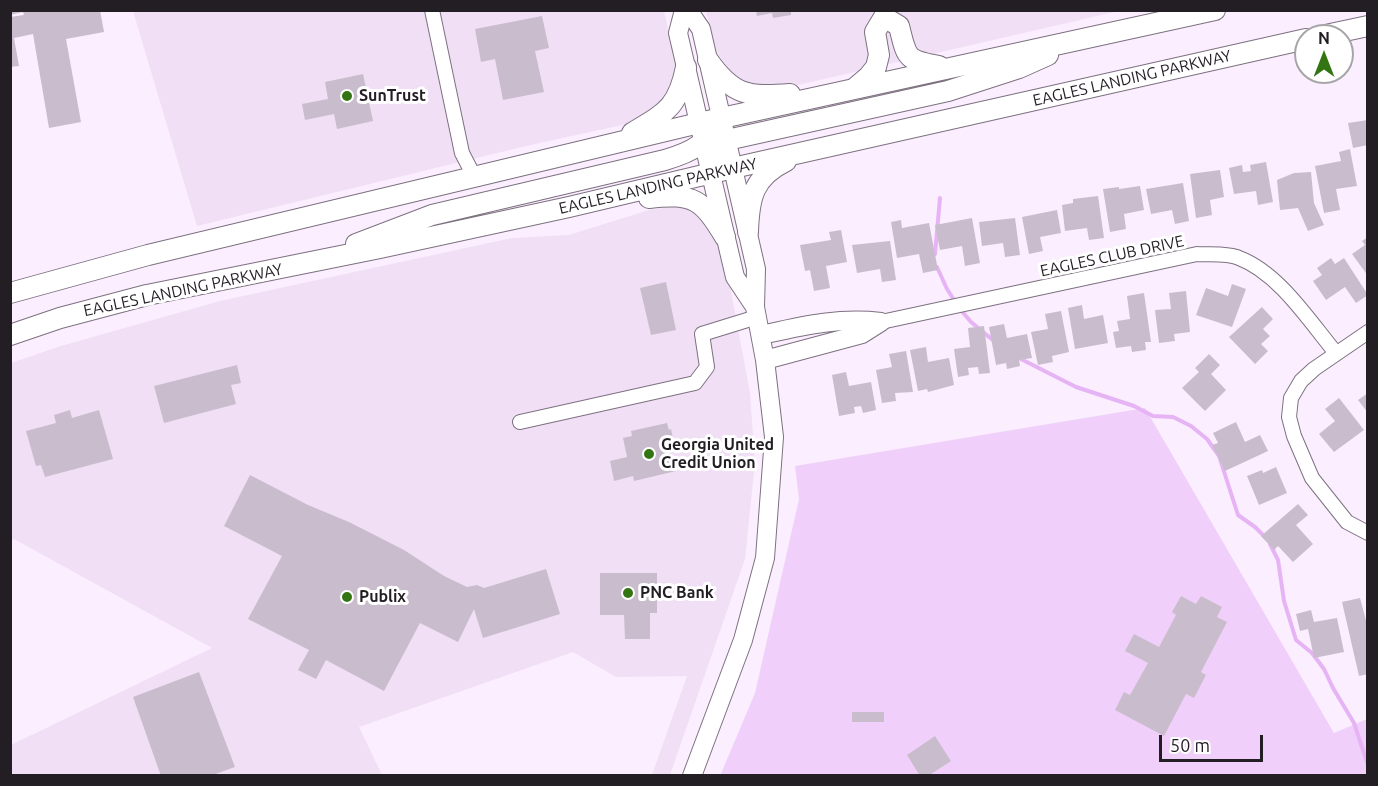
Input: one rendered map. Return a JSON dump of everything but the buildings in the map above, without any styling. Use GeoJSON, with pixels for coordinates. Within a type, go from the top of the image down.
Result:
{"type":"FeatureCollection","features":[{"type":"Feature","properties":{"kind":"main road"},"geometry":{"type":"LineString","coordinates":[[303,264],[432,215],[691,152],[701,133],[722,118],[1215,10]]}},
{"type":"Feature","properties":{"kind":"main road"},"geometry":{"type":"LineString","coordinates":[[708,60],[724,81],[743,92],[757,95],[856,88],[876,67],[879,55],[875,32],[884,14],[899,26],[905,52],[916,62],[951,67]]}},
{"type":"Feature","properties":{"kind":"main road"},"geometry":{"type":"LineString","coordinates":[[711,173],[716,147],[727,140],[948,91],[1019,68],[1086,38]]}},
{"type":"Feature","properties":{"kind":"main road","name":"EAGLES LANDING PARKWAY"},"geometry":{"type":"LineString","coordinates":[[10,335],[60,318],[147,296],[569,207],[1294,42]]}},
{"type":"Feature","properties":{"kind":"main road"},"geometry":{"type":"LineString","coordinates":[[615,144],[670,109],[683,85],[686,67]]}},
{"type":"Feature","properties":{"kind":"main road"},"geometry":{"type":"LineString","coordinates":[[10,293],[148,255],[615,144],[701,133]]}},
{"type":"Feature","properties":{"kind":"main road"},"geometry":{"type":"LineString","coordinates":[[748,232],[748,208],[754,189],[765,173],[804,152]]}},
{"type":"Feature","properties":{"kind":"main road"},"geometry":{"type":"LineString","coordinates":[[569,207],[681,196],[702,205],[710,212],[725,237]]}},
{"type":"Feature","properties":{"kind":"street"},"geometry":{"type":"LineString","coordinates":[[432,10],[462,153],[475,178]]}},
{"type":"Feature","properties":{"kind":"street"},"geometry":{"type":"LineString","coordinates":[[686,10],[701,29],[756,269],[757,320],[765,360],[774,437],[765,558],[743,640],[692,776]]}},
{"type":"Feature","properties":{"kind":"street"},"geometry":{"type":"LineString","coordinates":[[686,10],[678,33],[735,278],[757,320]]}},
{"type":"Feature","properties":{"kind":"street","name":"EAGLES CLUB DRIVE"},"geometry":{"type":"LineString","coordinates":[[881,322],[1197,254],[1238,257],[1264,273],[1283,289],[1336,353]]}},
{"type":"Feature","properties":{"kind":"street"},"geometry":{"type":"LineString","coordinates":[[520,422],[694,382],[707,367],[702,334],[757,320],[816,323],[856,319],[881,322]]}},
{"type":"Feature","properties":{"kind":"street"},"geometry":{"type":"LineString","coordinates":[[765,360],[862,334],[881,322]]}},
{"type":"Feature","properties":{"kind":"street"},"geometry":{"type":"LineString","coordinates":[[1368,332],[1314,369],[1301,381],[1291,398],[1289,417],[1294,436],[1312,478],[1347,522],[1368,533]]}},
{"type":"Feature","properties":{"kind":"shaded area"},"geometry":{"type":"Polygon","coordinates":[[[133,11],[664,11],[679,78],[659,117],[526,146],[197,226],[133,11]]]}},
{"type":"Feature","properties":{"kind":"shaded area"},"geometry":{"type":"Polygon","coordinates":[[[706,11],[1119,11],[772,91],[741,85],[716,51],[706,11]]]}},
{"type":"Feature","properties":{"kind":"shaded area"},"geometry":{"type":"Polygon","coordinates":[[[684,205],[709,218],[730,286],[750,393],[755,462],[745,559],[670,775],[652,775],[687,676],[616,677],[573,652],[359,727],[382,775],[11,775],[11,745],[212,648],[14,539],[11,541],[11,363],[61,346],[220,301],[512,238],[569,235],[649,210],[684,205]]]}},
{"type":"Feature","properties":{"kind":"shaded area"},"geometry":{"type":"Polygon","coordinates":[[[1145,408],[1334,733],[1367,719],[1367,775],[720,776],[755,693],[799,499],[795,466],[1145,408]]]}},
{"type":"Feature","properties":{"kind":"waterway"},"geometry":{"type":"LineString","coordinates":[[935,254],[940,198]]}},
{"type":"Feature","properties":{"kind":"waterway"},"geometry":{"type":"LineString","coordinates":[[937,267],[956,303]]}},
{"type":"Feature","properties":{"kind":"waterway"},"geometry":{"type":"LineString","coordinates":[[960,309],[971,322],[994,341]]}},
{"type":"Feature","properties":{"kind":"waterway"},"geometry":{"type":"LineString","coordinates":[[1017,357],[1076,387],[1134,406],[1153,416],[1173,417],[1191,426],[1207,439],[1219,456],[1238,515],[1266,538]]}},
{"type":"Feature","properties":{"kind":"waterway"},"geometry":{"type":"LineString","coordinates":[[1270,544],[1278,560],[1284,601],[1296,640],[1312,653],[1324,669],[1354,723],[1368,765]]}},
{"type":"Feature","properties":{"kind":"place","name":"SunTrust"},"geometry":{"type":"Point","coordinates":[347,96]}},
{"type":"Feature","properties":{"kind":"place","name":"Georgia United Credit Union"},"geometry":{"type":"Point","coordinates":[649,454]}},
{"type":"Feature","properties":{"kind":"place","name":"PNC Bank"},"geometry":{"type":"Point","coordinates":[628,593]}},
{"type":"Feature","properties":{"kind":"place","name":"Publix"},"geometry":{"type":"Point","coordinates":[347,597]}}]}
